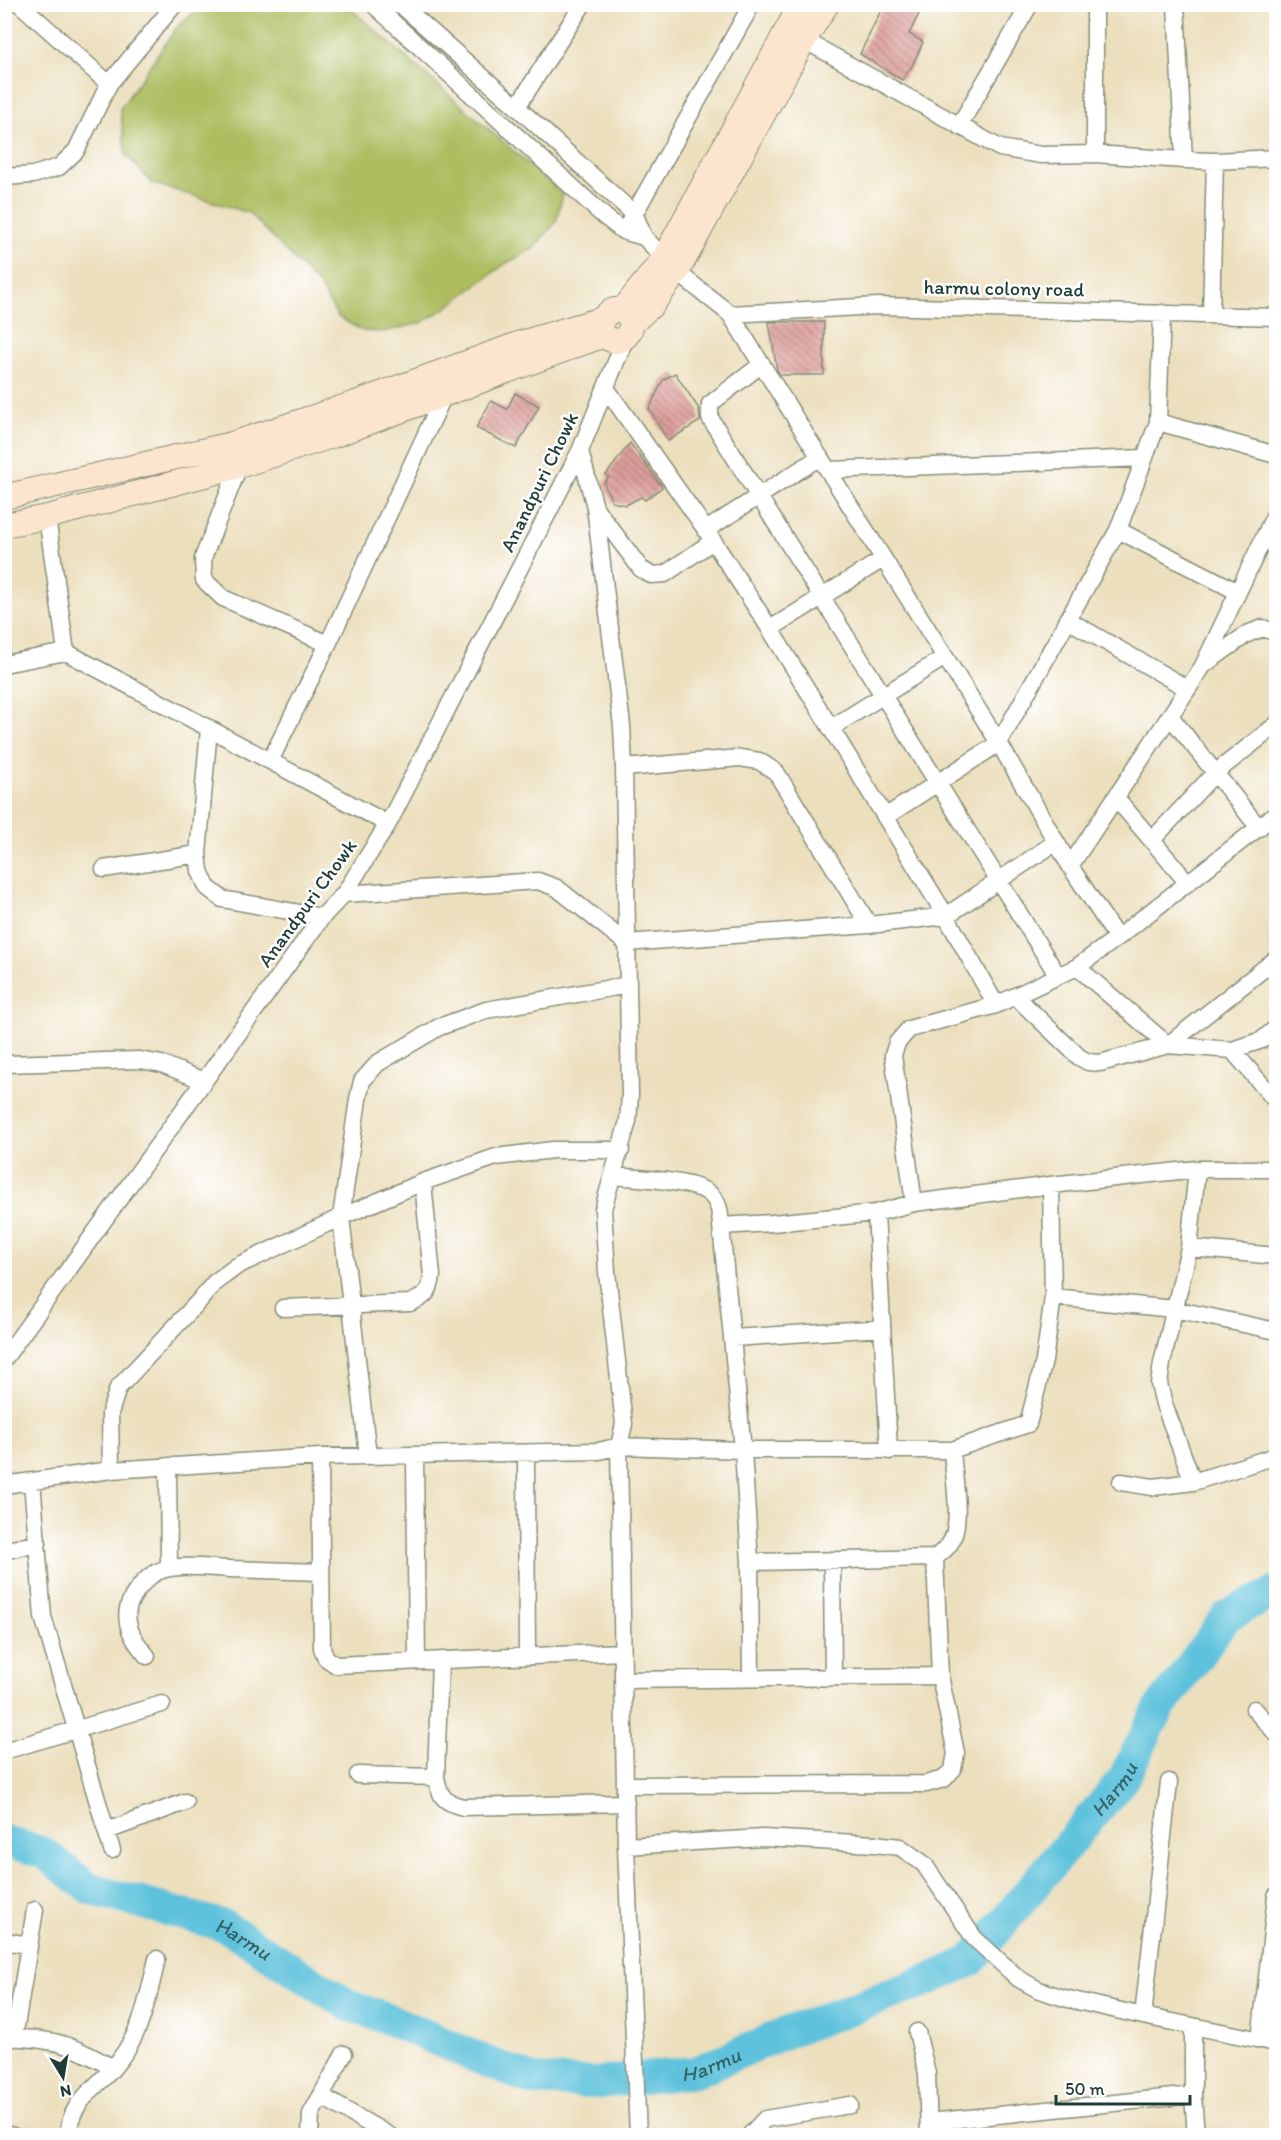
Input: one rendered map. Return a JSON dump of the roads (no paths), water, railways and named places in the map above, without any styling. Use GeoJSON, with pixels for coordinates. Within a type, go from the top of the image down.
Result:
{"type":"FeatureCollection","features":[{"type":"Feature","properties":{"kind":"main road"},"geometry":{"type":"LineString","coordinates":[[4,525],[47,517],[239,466],[332,436],[519,368],[617,325],[652,305],[801,4]]}},
{"type":"Feature","properties":{"kind":"main road"},"geometry":{"type":"LineString","coordinates":[[670,265],[827,4]]}},
{"type":"Feature","properties":{"kind":"main road"},"geometry":{"type":"LineString","coordinates":[[4,497],[232,444],[353,404],[521,343],[617,325]]}},
{"type":"Feature","properties":{"kind":"street"},"geometry":{"type":"LineString","coordinates":[[20,4],[109,84]]}},
{"type":"Feature","properties":{"kind":"street"},"geometry":{"type":"LineString","coordinates":[[4,177],[33,175],[59,167],[76,151],[109,84],[175,4]]}},
{"type":"Feature","properties":{"kind":"street"},"geometry":{"type":"LineString","coordinates":[[373,4],[623,231],[644,237]]}},
{"type":"Feature","properties":{"kind":"street"},"geometry":{"type":"LineString","coordinates":[[400,4],[635,215],[644,237],[670,265],[730,314],[999,743],[1070,866],[1117,938]]}},
{"type":"Feature","properties":{"kind":"street"},"geometry":{"type":"LineString","coordinates":[[517,107],[583,4]]}},
{"type":"Feature","properties":{"kind":"street"},"geometry":{"type":"LineString","coordinates":[[623,231],[635,215],[752,4]]}},
{"type":"Feature","properties":{"kind":"street"},"geometry":{"type":"LineString","coordinates":[[959,126],[1030,4]]}},
{"type":"Feature","properties":{"kind":"street"},"geometry":{"type":"LineString","coordinates":[[1095,4],[1095,154]]}},
{"type":"Feature","properties":{"kind":"street"},"geometry":{"type":"LineString","coordinates":[[1176,4],[1184,160]]}},
{"type":"Feature","properties":{"kind":"street"},"geometry":{"type":"LineString","coordinates":[[804,40],[1000,148],[1041,155],[1095,154],[1215,161],[1276,158]]}},
{"type":"Feature","properties":{"kind":"street"},"geometry":{"type":"LineString","coordinates":[[1211,315],[1215,161]]}},
{"type":"Feature","properties":{"kind":"street","name":"harmu colony road"},"geometry":{"type":"LineString","coordinates":[[730,314],[878,306],[1276,317]]}},
{"type":"Feature","properties":{"kind":"street"},"geometry":{"type":"LineString","coordinates":[[885,817],[999,743],[1118,530],[1158,422],[1162,313]]}},
{"type":"Feature","properties":{"kind":"street","name":"Anandpuri Chowk"},"geometry":{"type":"LineString","coordinates":[[4,1359],[322,917],[344,894],[388,825],[580,451],[606,388],[617,325]]}},
{"type":"Feature","properties":{"kind":"street"},"geometry":{"type":"LineString","coordinates":[[762,364],[710,404],[710,418],[1058,976]]}},
{"type":"Feature","properties":{"kind":"street"},"geometry":{"type":"LineString","coordinates":[[606,388],[709,535],[770,629],[946,916],[996,1005]]}},
{"type":"Feature","properties":{"kind":"street"},"geometry":{"type":"LineString","coordinates":[[270,761],[328,644],[445,393]]}},
{"type":"Feature","properties":{"kind":"street"},"geometry":{"type":"LineString","coordinates":[[1158,422],[1276,455]]}},
{"type":"Feature","properties":{"kind":"street"},"geometry":{"type":"LineString","coordinates":[[580,451],[595,507],[622,726],[624,768],[630,1095],[628,1121],[603,1209],[606,1261],[624,1424],[619,1446],[622,1652],[626,1846],[638,2136]]}},
{"type":"Feature","properties":{"kind":"street"},"geometry":{"type":"LineString","coordinates":[[595,507],[642,568],[651,575],[665,574],[758,496],[824,464],[1145,458]]}},
{"type":"Feature","properties":{"kind":"street"},"geometry":{"type":"LineString","coordinates":[[239,466],[203,558],[204,580],[223,598],[328,644]]}},
{"type":"Feature","properties":{"kind":"street"},"geometry":{"type":"LineString","coordinates":[[1070,866],[1203,666],[1276,512]]}},
{"type":"Feature","properties":{"kind":"street"},"geometry":{"type":"LineString","coordinates":[[47,517],[66,652]]}},
{"type":"Feature","properties":{"kind":"street"},"geometry":{"type":"LineString","coordinates":[[1118,530],[1238,592]]}},
{"type":"Feature","properties":{"kind":"street"},"geometry":{"type":"LineString","coordinates":[[770,629],[884,558]]}},
{"type":"Feature","properties":{"kind":"street"},"geometry":{"type":"LineString","coordinates":[[1068,620],[1188,689]]}},
{"type":"Feature","properties":{"kind":"street"},"geometry":{"type":"LineString","coordinates":[[1203,666],[1247,634],[1263,628],[1276,633]]}},
{"type":"Feature","properties":{"kind":"street"},"geometry":{"type":"LineString","coordinates":[[4,664],[66,652],[388,825]]}},
{"type":"Feature","properties":{"kind":"street"},"geometry":{"type":"LineString","coordinates":[[831,728],[945,657]]}},
{"type":"Feature","properties":{"kind":"street"},"geometry":{"type":"LineString","coordinates":[[1170,716],[1259,828]]}},
{"type":"Feature","properties":{"kind":"street"},"geometry":{"type":"LineString","coordinates":[[1152,840],[1215,773],[1276,725]]}},
{"type":"Feature","properties":{"kind":"street"},"geometry":{"type":"LineString","coordinates":[[209,729],[198,854],[200,871],[207,887],[222,899],[322,917]]}},
{"type":"Feature","properties":{"kind":"street"},"geometry":{"type":"LineString","coordinates":[[624,768],[740,758],[759,761],[776,772],[869,925]]}},
{"type":"Feature","properties":{"kind":"street"},"geometry":{"type":"LineString","coordinates":[[1116,798],[1188,883]]}},
{"type":"Feature","properties":{"kind":"street"},"geometry":{"type":"LineString","coordinates":[[914,1203],[893,1055],[897,1043],[909,1029],[996,1005],[1077,967],[1276,814]]}},
{"type":"Feature","properties":{"kind":"street"},"geometry":{"type":"LineString","coordinates":[[344,894],[538,881],[557,888],[626,943],[869,925],[946,916],[1056,842]]}},
{"type":"Feature","properties":{"kind":"street"},"geometry":{"type":"LineString","coordinates":[[104,868],[198,854]]}},
{"type":"Feature","properties":{"kind":"street"},"geometry":{"type":"LineString","coordinates":[[1168,1045],[1276,959]]}},
{"type":"Feature","properties":{"kind":"street"},"geometry":{"type":"LineString","coordinates":[[1077,967],[1168,1045]]}},
{"type":"Feature","properties":{"kind":"street"},"geometry":{"type":"LineString","coordinates":[[368,1456],[340,1217],[362,1081],[378,1063],[440,1027],[486,1010],[628,986]]}},
{"type":"Feature","properties":{"kind":"street"},"geometry":{"type":"LineString","coordinates":[[1015,996],[1079,1057],[1088,1062],[1100,1063],[1168,1045],[1232,1050],[1262,1040],[1276,1028]]}},
{"type":"Feature","properties":{"kind":"street"},"geometry":{"type":"LineString","coordinates":[[1232,1050],[1276,1101]]}},
{"type":"Feature","properties":{"kind":"street"},"geometry":{"type":"LineString","coordinates":[[4,1064],[140,1060],[162,1064],[204,1081]]}},
{"type":"Feature","properties":{"kind":"street"},"geometry":{"type":"LineString","coordinates":[[111,1470],[110,1413],[118,1388],[214,1283],[229,1271],[340,1217],[423,1182],[496,1157],[553,1150],[621,1150]]}},
{"type":"Feature","properties":{"kind":"street"},"geometry":{"type":"LineString","coordinates":[[722,1226],[876,1213],[914,1203],[1197,1169],[1276,1169]]}},
{"type":"Feature","properties":{"kind":"street"},"geometry":{"type":"LineString","coordinates":[[1193,1482],[1164,1404],[1159,1384],[1189,1248],[1197,1169]]}},
{"type":"Feature","properties":{"kind":"street"},"geometry":{"type":"LineString","coordinates":[[614,1176],[698,1186],[712,1195],[720,1208],[743,1450],[750,1562],[751,1678]]}},
{"type":"Feature","properties":{"kind":"street"},"geometry":{"type":"LineString","coordinates":[[283,1308],[410,1303],[424,1298],[430,1288],[432,1276],[423,1182]]}},
{"type":"Feature","properties":{"kind":"street"},"geometry":{"type":"LineString","coordinates":[[4,1485],[111,1470],[320,1457],[599,1451],[619,1446],[743,1450],[951,1450],[1028,1424],[1044,1361],[1053,1297],[1051,1185]]}},
{"type":"Feature","properties":{"kind":"street"},"geometry":{"type":"LineString","coordinates":[[876,1213],[889,1451]]}},
{"type":"Feature","properties":{"kind":"street"},"geometry":{"type":"LineString","coordinates":[[1189,1248],[1276,1256]]}},
{"type":"Feature","properties":{"kind":"street"},"geometry":{"type":"LineString","coordinates":[[1053,1297],[1174,1309],[1276,1330]]}},
{"type":"Feature","properties":{"kind":"street"},"geometry":{"type":"LineString","coordinates":[[733,1338],[882,1329]]}},
{"type":"Feature","properties":{"kind":"street"},"geometry":{"type":"LineString","coordinates":[[750,1562],[935,1558],[950,1544],[957,1516],[951,1450]]}},
{"type":"Feature","properties":{"kind":"street"},"geometry":{"type":"LineString","coordinates":[[526,1453],[527,1656]]}},
{"type":"Feature","properties":{"kind":"street"},"geometry":{"type":"LineString","coordinates":[[415,1455],[417,1661]]}},
{"type":"Feature","properties":{"kind":"street"},"geometry":{"type":"LineString","coordinates":[[1121,1482],[1153,1487],[1193,1482],[1276,1456]]}},
{"type":"Feature","properties":{"kind":"street"},"geometry":{"type":"LineString","coordinates":[[320,1457],[321,1648],[326,1658],[336,1665],[622,1652]]}},
{"type":"Feature","properties":{"kind":"street"},"geometry":{"type":"LineString","coordinates":[[168,1466],[169,1568]]}},
{"type":"Feature","properties":{"kind":"street"},"geometry":{"type":"LineString","coordinates":[[32,1481],[43,1617],[112,1850]]}},
{"type":"Feature","properties":{"kind":"street"},"geometry":{"type":"LineString","coordinates":[[4,1551],[38,1543]]}},
{"type":"Feature","properties":{"kind":"street"},"geometry":{"type":"LineString","coordinates":[[626,1785],[926,1784],[944,1779],[953,1769],[956,1753],[940,1676],[935,1558]]}},
{"type":"Feature","properties":{"kind":"street"},"geometry":{"type":"LineString","coordinates":[[832,1560],[833,1677]]}},
{"type":"Feature","properties":{"kind":"street"},"geometry":{"type":"LineString","coordinates":[[147,1656],[134,1641],[128,1624],[128,1605],[138,1587],[156,1573],[169,1568],[202,1567],[321,1572]]}},
{"type":"Feature","properties":{"kind":"street"},"geometry":{"type":"LineString","coordinates":[[440,1660],[436,1777],[439,1792],[449,1803],[463,1807],[626,1803]]}},
{"type":"Feature","properties":{"kind":"street"},"geometry":{"type":"LineString","coordinates":[[623,1680],[940,1676]]}},
{"type":"Feature","properties":{"kind":"street"},"geometry":{"type":"LineString","coordinates":[[4,1751],[162,1704]]}},
{"type":"Feature","properties":{"kind":"street"},"geometry":{"type":"LineString","coordinates":[[1254,1709],[1276,1733]]}},
{"type":"Feature","properties":{"kind":"street"},"geometry":{"type":"LineString","coordinates":[[358,1775],[436,1777]]}},
{"type":"Feature","properties":{"kind":"street"},"geometry":{"type":"LineString","coordinates":[[1143,2016],[1169,1782]]}},
{"type":"Feature","properties":{"kind":"street"},"geometry":{"type":"LineString","coordinates":[[106,1831],[185,1802]]}},
{"type":"Feature","properties":{"kind":"street"},"geometry":{"type":"LineString","coordinates":[[626,1846],[763,1838],[900,1847],[924,1864],[974,1938],[1019,1978],[1039,1990],[1143,2016],[1268,2041],[1276,1896]]}},
{"type":"Feature","properties":{"kind":"street"},"geometry":{"type":"LineString","coordinates":[[35,1910],[9,2037],[44,2039],[64,2043],[113,2068]]}},
{"type":"Feature","properties":{"kind":"street"},"geometry":{"type":"LineString","coordinates":[[4,1941],[29,1945]]}},
{"type":"Feature","properties":{"kind":"street"},"geometry":{"type":"LineString","coordinates":[[69,2136],[68,2127],[76,2106],[113,2068],[134,2041],[144,2013],[157,1959]]}},
{"type":"Feature","properties":{"kind":"street"},"geometry":{"type":"LineString","coordinates":[[1193,2027],[1193,2095],[1196,2136]]}},
{"type":"Feature","properties":{"kind":"street"},"geometry":{"type":"LineString","coordinates":[[917,2032],[927,2073],[929,2129],[1193,2095]]}},
{"type":"Feature","properties":{"kind":"street"},"geometry":{"type":"LineString","coordinates":[[310,2136],[311,2114],[344,2054]]}},
{"type":"Feature","properties":{"kind":"street"},"geometry":{"type":"LineString","coordinates":[[321,2096],[390,2136]]}},
{"type":"Feature","properties":{"kind":"street"},"geometry":{"type":"LineString","coordinates":[[749,2136],[765,2119],[850,2105]]}},
{"type":"Feature","properties":{"kind":"street"},"geometry":{"type":"LineString","coordinates":[[4,2134],[13,2136]]}},
{"type":"Feature","properties":{"kind":"waterway","name":"Harmu"},"geometry":{"type":"LineString","coordinates":[[4,1841],[44,1853],[90,1889],[225,1926],[350,2006],[393,2021],[533,2080],[598,2083],[695,2072],[790,2031],[924,1982],[971,1961],[1123,1779],[1159,1709],[1228,1615],[1276,1592]]}}]}
